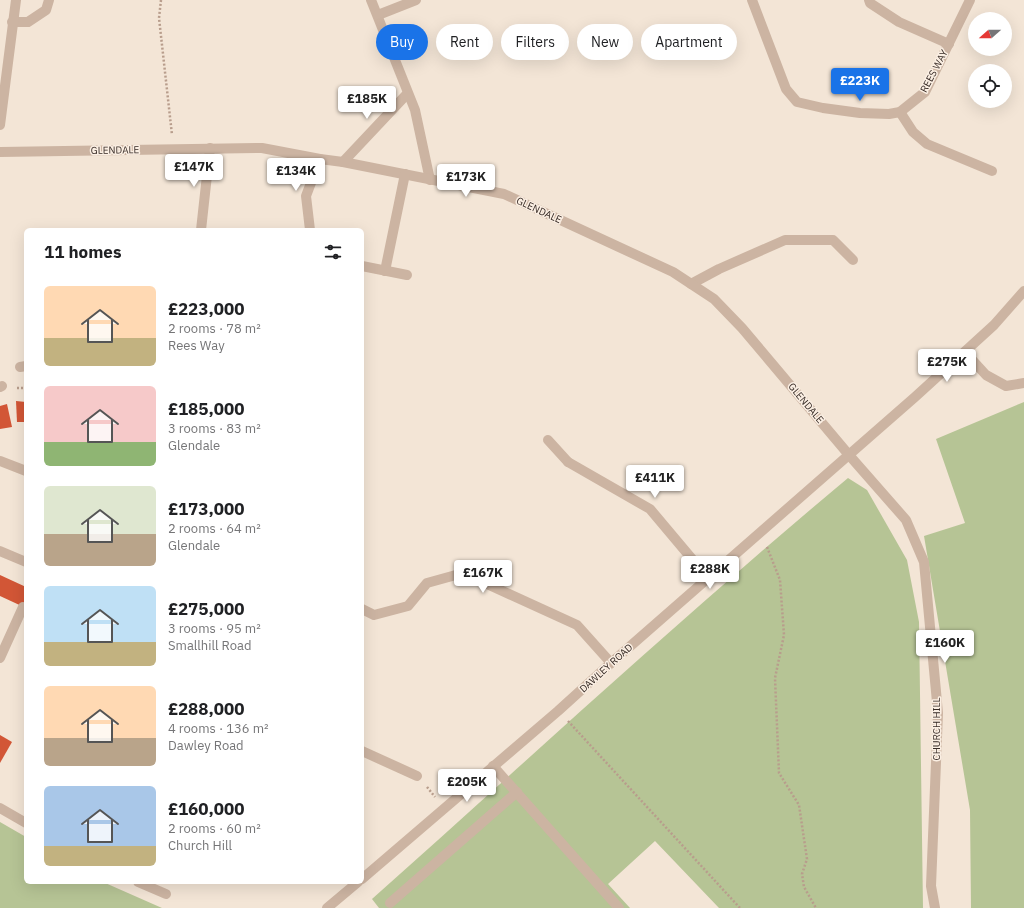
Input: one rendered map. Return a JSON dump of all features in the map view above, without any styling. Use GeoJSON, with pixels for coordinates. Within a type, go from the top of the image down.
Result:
{"type":"FeatureCollection","features":[{"type":"Feature","properties":{"kind":"street"},"geometry":{"type":"LineString","coordinates":[[0,125],[16,0]]}},
{"type":"Feature","properties":{"kind":"street"},"geometry":{"type":"LineString","coordinates":[[12,22],[28,22],[46,10],[49,0]]}},
{"type":"Feature","properties":{"kind":"street"},"geometry":{"type":"LineString","coordinates":[[371,0],[378,14],[414,110],[430,180]]}},
{"type":"Feature","properties":{"kind":"street"},"geometry":{"type":"LineString","coordinates":[[378,14],[416,0]]}},
{"type":"Feature","properties":{"kind":"street"},"geometry":{"type":"LineString","coordinates":[[752,0],[786,89],[797,102],[822,108],[860,113],[889,114],[900,112],[913,132],[927,144],[992,171]]}},
{"type":"Feature","properties":{"kind":"street"},"geometry":{"type":"LineString","coordinates":[[869,0],[870,3],[899,22],[949,44]]}},
{"type":"Feature","properties":{"kind":"street","name":"REES WAY"},"geometry":{"type":"LineString","coordinates":[[900,112],[925,92],[970,0]]}},
{"type":"Feature","properties":{"kind":"street"},"geometry":{"type":"LineString","coordinates":[[343,162],[407,94]]}},
{"type":"Feature","properties":{"kind":"street"},"geometry":{"type":"LineString","coordinates":[[201,228],[210,148]]}},
{"type":"Feature","properties":{"kind":"street","name":"GLENDALE"},"geometry":{"type":"LineString","coordinates":[[0,152],[262,148],[343,162],[504,194],[673,272],[714,299],[742,328],[849,454]]}},
{"type":"Feature","properties":{"kind":"street"},"geometry":{"type":"LineString","coordinates":[[310,228],[306,196],[320,159]]}},
{"type":"Feature","properties":{"kind":"street"},"geometry":{"type":"LineString","coordinates":[[386,271],[405,174]]}},
{"type":"Feature","properties":{"kind":"street"},"geometry":{"type":"LineString","coordinates":[[691,284],[719,269],[785,240],[833,240],[853,260]]}},
{"type":"Feature","properties":{"kind":"street"},"geometry":{"type":"LineString","coordinates":[[364,266],[407,275]]}},
{"type":"Feature","properties":{"kind":"street","name":"DAWLEY ROAD"},"geometry":{"type":"LineString","coordinates":[[364,876],[558,711],[965,352],[994,325],[1024,291]]}},
{"type":"Feature","properties":{"kind":"street"},"geometry":{"type":"LineString","coordinates":[[965,352],[986,375],[1006,386],[1024,383]]}},
{"type":"Feature","properties":{"kind":"street"},"geometry":{"type":"LineString","coordinates":[[548,440],[568,462],[650,509],[708,578]]}},
{"type":"Feature","properties":{"kind":"street","name":"CHURCH HILL"},"geometry":{"type":"LineString","coordinates":[[849,454],[906,520],[924,562],[938,713],[931,886],[934,908]]}},
{"type":"Feature","properties":{"kind":"street"},"geometry":{"type":"LineString","coordinates":[[0,461],[24,470]]}},
{"type":"Feature","properties":{"kind":"street"},"geometry":{"type":"LineString","coordinates":[[0,551],[24,561]]}},
{"type":"Feature","properties":{"kind":"street"},"geometry":{"type":"LineString","coordinates":[[364,610],[374,616],[408,606],[427,583],[463,573],[577,625],[611,663]]}},
{"type":"Feature","properties":{"kind":"street"},"geometry":{"type":"LineString","coordinates":[[0,658],[23,607]]}},
{"type":"Feature","properties":{"kind":"street"},"geometry":{"type":"LineString","coordinates":[[364,751],[417,776]]}},
{"type":"Feature","properties":{"kind":"street"},"geometry":{"type":"LineString","coordinates":[[493,766],[619,908]]}},
{"type":"Feature","properties":{"kind":"street"},"geometry":{"type":"LineString","coordinates":[[390,903],[517,792]]}},
{"type":"Feature","properties":{"kind":"street"},"geometry":{"type":"LineString","coordinates":[[0,808],[24,822]]}},
{"type":"Feature","properties":{"kind":"street"},"geometry":{"type":"LineString","coordinates":[[143,884],[166,894]]}},
{"type":"Feature","properties":{"kind":"street"},"geometry":{"type":"LineString","coordinates":[[328,908],[356,884]]}},
{"type":"Feature","properties":{"kind":"path"},"geometry":{"type":"LineString","coordinates":[[161,0],[159,18],[174,149]]}},
{"type":"Feature","properties":{"kind":"path"},"geometry":{"type":"LineString","coordinates":[[761,532],[780,580],[781,588],[784,635],[775,678],[779,773],[799,806],[807,859],[802,874],[804,887],[816,908]]}},
{"type":"Feature","properties":{"kind":"path"},"geometry":{"type":"LineString","coordinates":[[558,711],[740,908]]}},
{"type":"Feature","properties":{"kind":"path"},"geometry":{"type":"LineString","coordinates":[[417,776],[445,808]]}},
{"type":"Feature","properties":{"kind":"green space"},"geometry":{"type":"Polygon","coordinates":[[[1024,402],[1024,908],[971,908],[970,810],[924,536],[965,523],[936,439],[1024,402]]]}},
{"type":"Feature","properties":{"kind":"green space"},"geometry":{"type":"Polygon","coordinates":[[[848,478],[867,490],[907,560],[919,622],[923,908],[719,908],[655,841],[608,884],[630,908],[379,908],[372,899],[667,634],[848,478]]]}},
{"type":"Feature","properties":{"kind":"green space"},"geometry":{"type":"Polygon","coordinates":[[[0,822],[24,836],[24,884],[108,884],[162,908],[0,908],[0,822]]]}},
{"type":"Feature","properties":{"kind":"building"},"geometry":{"type":"Polygon","coordinates":[[[16,401],[24,402],[24,422],[17,422],[16,401]]]}},
{"type":"Feature","properties":{"kind":"building"},"geometry":{"type":"Polygon","coordinates":[[[7,404],[12,427],[0,429],[0,406],[7,404]]]}},
{"type":"Feature","properties":{"kind":"building"},"geometry":{"type":"Polygon","coordinates":[[[0,575],[24,586],[24,607],[0,596],[0,575]]]}},
{"type":"Feature","properties":{"kind":"building"},"geometry":{"type":"Polygon","coordinates":[[[0,735],[12,742],[0,763],[0,735]]]}}]}
